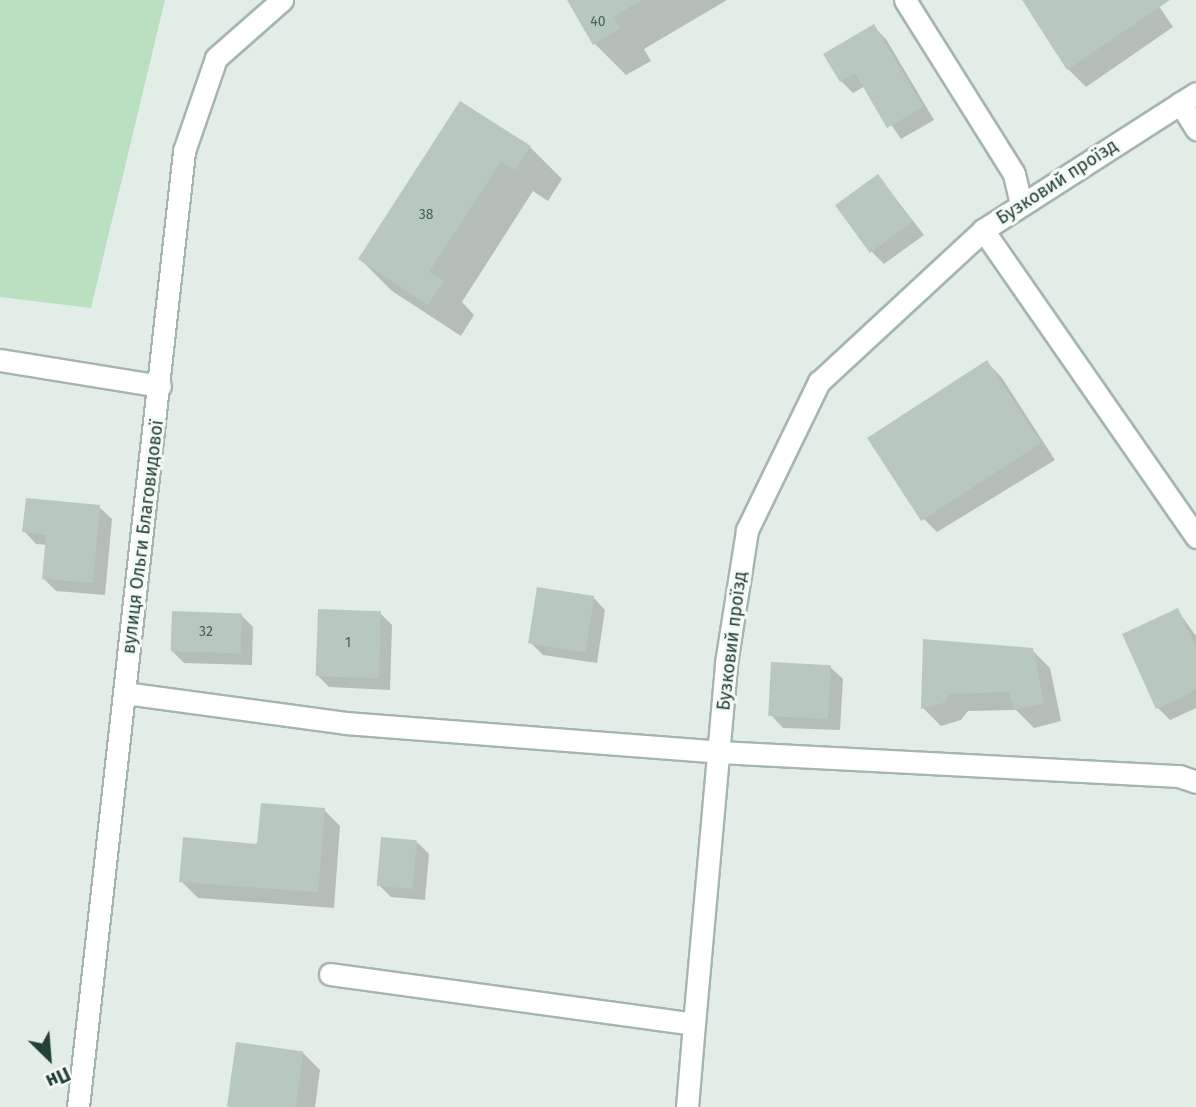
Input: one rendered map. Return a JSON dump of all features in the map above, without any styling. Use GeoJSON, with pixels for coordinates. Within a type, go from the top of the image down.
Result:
{"type":"FeatureCollection","features":[{"type":"Feature","properties":{"kind":"street","name":"вулиця Ольги Благовидової"},"geometry":{"type":"LineString","coordinates":[[78,1107],[160,386],[184,150],[216,58],[282,0]]}},
{"type":"Feature","properties":{"kind":"street"},"geometry":{"type":"LineString","coordinates":[[905,0],[1014,174],[1021,204]]}},
{"type":"Feature","properties":{"kind":"street"},"geometry":{"type":"LineString","coordinates":[[1188,98],[1196,129]]}},
{"type":"Feature","properties":{"kind":"street","name":"Бузковий проїзд"},"geometry":{"type":"LineString","coordinates":[[687,1107],[726,663],[747,530],[819,382],[983,230],[1188,98]]}},
{"type":"Feature","properties":{"kind":"street"},"geometry":{"type":"LineString","coordinates":[[983,230],[1196,537]]}},
{"type":"Feature","properties":{"kind":"street"},"geometry":{"type":"LineString","coordinates":[[0,360],[160,386]]}},
{"type":"Feature","properties":{"kind":"street"},"geometry":{"type":"LineString","coordinates":[[125,693],[346,723],[719,752],[1179,776],[1196,782]]}},
{"type":"Feature","properties":{"kind":"street"},"geometry":{"type":"LineString","coordinates":[[330,974],[694,1024]]}},
{"type":"Feature","properties":{"kind":"green space"},"geometry":{"type":"Polygon","coordinates":[[[0,0],[165,0],[91,308],[0,297],[0,0]]]}},
{"type":"Feature","properties":{"kind":"building"},"geometry":{"type":"Polygon","coordinates":[[[567,0],[641,0],[614,17],[620,28],[593,45],[567,0]]]}},
{"type":"Feature","properties":{"kind":"building"},"geometry":{"type":"Polygon","coordinates":[[[1022,0],[1170,0],[1067,70],[1022,0]]]}},
{"type":"Feature","properties":{"kind":"building"},"geometry":{"type":"Polygon","coordinates":[[[874,24],[923,107],[887,128],[855,73],[840,82],[823,54],[874,24]]]}},
{"type":"Feature","properties":{"kind":"building"},"geometry":{"type":"Polygon","coordinates":[[[460,101],[531,146],[515,170],[501,161],[429,272],[444,281],[428,305],[358,259],[460,101]]]}},
{"type":"Feature","properties":{"kind":"building"},"geometry":{"type":"Polygon","coordinates":[[[878,174],[913,222],[870,253],[835,205],[878,174]]]}},
{"type":"Feature","properties":{"kind":"building"},"geometry":{"type":"Polygon","coordinates":[[[987,360],[1041,443],[921,521],[867,438],[987,360]]]}},
{"type":"Feature","properties":{"kind":"building"},"geometry":{"type":"Polygon","coordinates":[[[26,498],[100,505],[93,583],[42,579],[46,535],[22,532],[26,498]]]}},
{"type":"Feature","properties":{"kind":"building"},"geometry":{"type":"Polygon","coordinates":[[[537,587],[594,596],[585,652],[528,643],[537,587]]]}},
{"type":"Feature","properties":{"kind":"building"},"geometry":{"type":"Polygon","coordinates":[[[1178,608],[1196,647],[1196,690],[1156,709],[1122,634],[1178,608]]]}},
{"type":"Feature","properties":{"kind":"building"},"geometry":{"type":"Polygon","coordinates":[[[318,609],[381,611],[379,678],[316,676],[318,609]]]}},
{"type":"Feature","properties":{"kind":"building"},"geometry":{"type":"Polygon","coordinates":[[[172,611],[242,613],[241,653],[171,651],[172,611]]]}},
{"type":"Feature","properties":{"kind":"building"},"geometry":{"type":"Polygon","coordinates":[[[923,639],[1033,648],[1044,703],[1014,710],[1009,692],[950,694],[943,703],[921,709],[923,639]]]}},
{"type":"Feature","properties":{"kind":"building"},"geometry":{"type":"Polygon","coordinates":[[[771,662],[831,665],[828,719],[768,716],[771,662]]]}},
{"type":"Feature","properties":{"kind":"building"},"geometry":{"type":"Polygon","coordinates":[[[261,803],[325,808],[318,892],[179,882],[183,837],[257,844],[261,803]]]}},
{"type":"Feature","properties":{"kind":"building"},"geometry":{"type":"Polygon","coordinates":[[[381,837],[417,840],[413,889],[377,886],[381,837]]]}},
{"type":"Feature","properties":{"kind":"building"},"geometry":{"type":"Polygon","coordinates":[[[236,1042],[303,1051],[296,1107],[227,1106],[236,1042]]]}}]}
